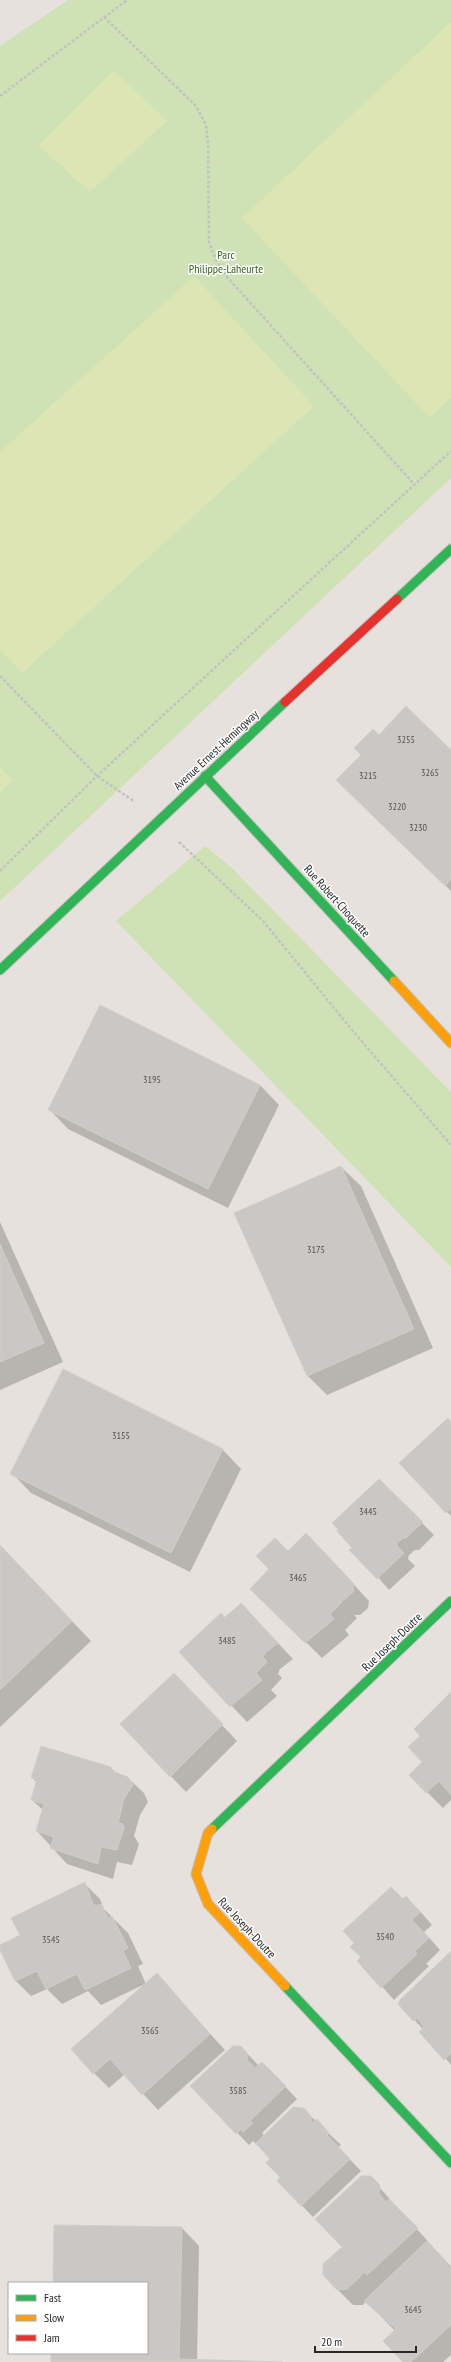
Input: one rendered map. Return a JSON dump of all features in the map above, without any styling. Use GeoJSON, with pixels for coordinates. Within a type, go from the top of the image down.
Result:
{"type":"FeatureCollection","features":[{"type":"Feature","properties":{"kind":"street","name":"Avenue Ernest-Hemingway"},"geometry":{"type":"LineString","coordinates":[[0,970],[205,776],[451,549]]}},
{"type":"Feature","properties":{"kind":"street","name":"Rue Robert-Choquette"},"geometry":{"type":"LineString","coordinates":[[205,776],[451,1043]]}},
{"type":"Feature","properties":{"kind":"street","name":"Rue Joseph-Doutre"},"geometry":{"type":"LineString","coordinates":[[451,1602],[208,1833],[196,1874],[208,1904],[451,2162]]}},
{"type":"Feature","properties":{"kind":"path"},"geometry":{"type":"LineString","coordinates":[[0,96],[127,0]]}},
{"type":"Feature","properties":{"kind":"path"},"geometry":{"type":"LineString","coordinates":[[104,17],[196,106],[206,125],[209,242],[216,260],[227,277],[414,484]]}},
{"type":"Feature","properties":{"kind":"path"},"geometry":{"type":"LineString","coordinates":[[0,871],[97,776],[451,451]]}},
{"type":"Feature","properties":{"kind":"path"},"geometry":{"type":"LineString","coordinates":[[0,676],[97,776],[139,805]]}},
{"type":"Feature","properties":{"kind":"path"},"geometry":{"type":"LineString","coordinates":[[189,851],[264,922],[451,1145]]}},
{"type":"Feature","properties":{"kind":"green space","name":"Parc Philippe-Laheurte"},"geometry":{"type":"Polygon","coordinates":[[[68,0],[451,0],[451,478],[0,901],[0,46],[68,0]]]}},
{"type":"Feature","properties":{"kind":"green space"},"geometry":{"type":"Polygon","coordinates":[[[451,22],[451,398],[430,418],[242,218],[451,22]]]}},
{"type":"Feature","properties":{"kind":"green space"},"geometry":{"type":"Polygon","coordinates":[[[114,70],[167,121],[90,192],[38,145],[114,70]]]}},
{"type":"Feature","properties":{"kind":"green space"},"geometry":{"type":"Polygon","coordinates":[[[194,276],[314,406],[22,673],[0,649],[0,452],[194,276]]]}},
{"type":"Feature","properties":{"kind":"green space"},"geometry":{"type":"Polygon","coordinates":[[[0,767],[13,780],[0,793],[0,767]]]}},
{"type":"Feature","properties":{"kind":"green space"},"geometry":{"type":"Polygon","coordinates":[[[205,846],[232,868],[451,1092],[451,1267],[116,921],[205,846]]]}},
{"type":"Feature","properties":{"kind":"building"},"geometry":{"type":"Polygon","coordinates":[[[406,706],[451,750],[451,879],[445,886],[336,780],[361,755],[354,748],[373,729],[379,735],[406,706]]]}},
{"type":"Feature","properties":{"kind":"building"},"geometry":{"type":"Polygon","coordinates":[[[100,1005],[260,1085],[208,1189],[48,1110],[100,1005]]]}},
{"type":"Feature","properties":{"kind":"building"},"geometry":{"type":"Polygon","coordinates":[[[341,1166],[414,1329],[307,1376],[234,1213],[341,1166]]]}},
{"type":"Feature","properties":{"kind":"building"},"geometry":{"type":"Polygon","coordinates":[[[0,1244],[44,1343],[0,1362],[0,1244]]]}},
{"type":"Feature","properties":{"kind":"building"},"geometry":{"type":"Polygon","coordinates":[[[63,1369],[223,1449],[171,1553],[10,1474],[63,1369]]]}},
{"type":"Feature","properties":{"kind":"building"},"geometry":{"type":"Polygon","coordinates":[[[448,1418],[451,1422],[451,1509],[446,1513],[399,1463],[448,1418]]]}},
{"type":"Feature","properties":{"kind":"building"},"geometry":{"type":"Polygon","coordinates":[[[379,1479],[423,1522],[406,1538],[403,1538],[397,1543],[397,1546],[404,1553],[377,1579],[349,1550],[352,1548],[332,1523],[379,1479]]]}},
{"type":"Feature","properties":{"kind":"building"},"geometry":{"type":"Polygon","coordinates":[[[306,1533],[354,1584],[353,1592],[344,1600],[340,1600],[342,1602],[330,1614],[334,1619],[305,1643],[250,1589],[269,1569],[256,1556],[275,1538],[288,1551],[306,1533]]]}},
{"type":"Feature","properties":{"kind":"building"},"geometry":{"type":"Polygon","coordinates":[[[0,1545],[72,1621],[0,1690],[0,1545]]]}},
{"type":"Feature","properties":{"kind":"building"},"geometry":{"type":"Polygon","coordinates":[[[241,1603],[278,1643],[265,1653],[263,1657],[267,1662],[256,1673],[262,1680],[230,1707],[179,1652],[221,1613],[225,1618],[241,1603]]]}},
{"type":"Feature","properties":{"kind":"building"},"geometry":{"type":"Polygon","coordinates":[[[174,1673],[223,1724],[170,1777],[120,1724],[174,1673]]]}},
{"type":"Feature","properties":{"kind":"building"},"geometry":{"type":"Polygon","coordinates":[[[451,1692],[451,1795],[439,1781],[426,1793],[409,1775],[422,1762],[408,1747],[420,1736],[414,1729],[451,1692]]]}},
{"type":"Feature","properties":{"kind":"building"},"geometry":{"type":"Polygon","coordinates":[[[41,1746],[111,1767],[112,1771],[128,1777],[133,1785],[124,1799],[118,1823],[123,1824],[124,1828],[117,1850],[101,1847],[98,1864],[50,1848],[54,1837],[36,1831],[44,1804],[31,1800],[37,1779],[31,1778],[41,1746]]]}},
{"type":"Feature","properties":{"kind":"building"},"geometry":{"type":"Polygon","coordinates":[[[85,1882],[93,1904],[96,1906],[101,1904],[108,1918],[112,1916],[128,1948],[123,1951],[131,1968],[85,1990],[77,1974],[46,1989],[37,1971],[15,1981],[0,1950],[0,1945],[20,1935],[11,1918],[85,1882]]]}},
{"type":"Feature","properties":{"kind":"building"},"geometry":{"type":"Polygon","coordinates":[[[391,1887],[403,1899],[406,1896],[420,1912],[412,1920],[429,1938],[415,1951],[417,1954],[381,1988],[357,1961],[361,1957],[350,1947],[354,1943],[343,1931],[391,1887]]]}},
{"type":"Feature","properties":{"kind":"building"},"geometry":{"type":"Polygon","coordinates":[[[451,1951],[451,2053],[444,2060],[419,2032],[424,2027],[417,2018],[413,2021],[398,2004],[399,2001],[451,1951]]]}},
{"type":"Feature","properties":{"kind":"building"},"geometry":{"type":"Polygon","coordinates":[[[157,1973],[210,2034],[142,2095],[110,2059],[93,2074],[71,2049],[157,1973]]]}},
{"type":"Feature","properties":{"kind":"building"},"geometry":{"type":"Polygon","coordinates":[[[233,2046],[241,2046],[247,2053],[247,2060],[255,2068],[262,2062],[286,2086],[250,2121],[253,2123],[243,2132],[241,2129],[236,2134],[190,2086],[233,2046]]]}},
{"type":"Feature","properties":{"kind":"building"},"geometry":{"type":"Polygon","coordinates":[[[293,2107],[304,2108],[311,2116],[311,2124],[317,2119],[329,2133],[327,2135],[350,2159],[301,2206],[277,2181],[280,2177],[266,2163],[270,2159],[256,2143],[293,2107]]]}},
{"type":"Feature","properties":{"kind":"building"},"geometry":{"type":"Polygon","coordinates":[[[361,2176],[371,2176],[380,2185],[379,2194],[386,2202],[389,2199],[418,2228],[367,2275],[365,2272],[347,2289],[337,2290],[323,2275],[323,2264],[342,2247],[315,2219],[361,2176]]]}},
{"type":"Feature","properties":{"kind":"building"},"geometry":{"type":"Polygon","coordinates":[[[54,2225],[182,2227],[179,2359],[283,2362],[51,2362],[51,2354],[148,2354],[148,2282],[53,2282],[54,2225]]]}},
{"type":"Feature","properties":{"kind":"building"},"geometry":{"type":"Polygon","coordinates":[[[427,2241],[451,2269],[451,2325],[411,2362],[403,2362],[383,2341],[396,2329],[364,2301],[427,2241]]]}},
{"type":"Feature","properties":{"kind":"traffic: fast"},"geometry":{"type":"LineString","coordinates":[[397,599],[451,549]]}},
{"type":"Feature","properties":{"kind":"traffic: fast"},"geometry":{"type":"LineString","coordinates":[[0,970],[285,702]]}},
{"type":"Feature","properties":{"kind":"traffic: fast"},"geometry":{"type":"LineString","coordinates":[[205,776],[394,981]]}},
{"type":"Feature","properties":{"kind":"traffic: fast"},"geometry":{"type":"LineString","coordinates":[[212,1829],[451,1601]]}},
{"type":"Feature","properties":{"kind":"traffic: fast"},"geometry":{"type":"LineString","coordinates":[[285,1986],[451,2163]]}},
{"type":"Feature","properties":{"kind":"traffic: slow"},"geometry":{"type":"LineString","coordinates":[[394,981],[451,1043]]}},
{"type":"Feature","properties":{"kind":"traffic: slow"},"geometry":{"type":"LineString","coordinates":[[212,1829],[208,1833],[196,1874],[208,1904],[285,1986]]}},
{"type":"Feature","properties":{"kind":"traffic: jam"},"geometry":{"type":"LineString","coordinates":[[285,702],[397,599]]}}]}
